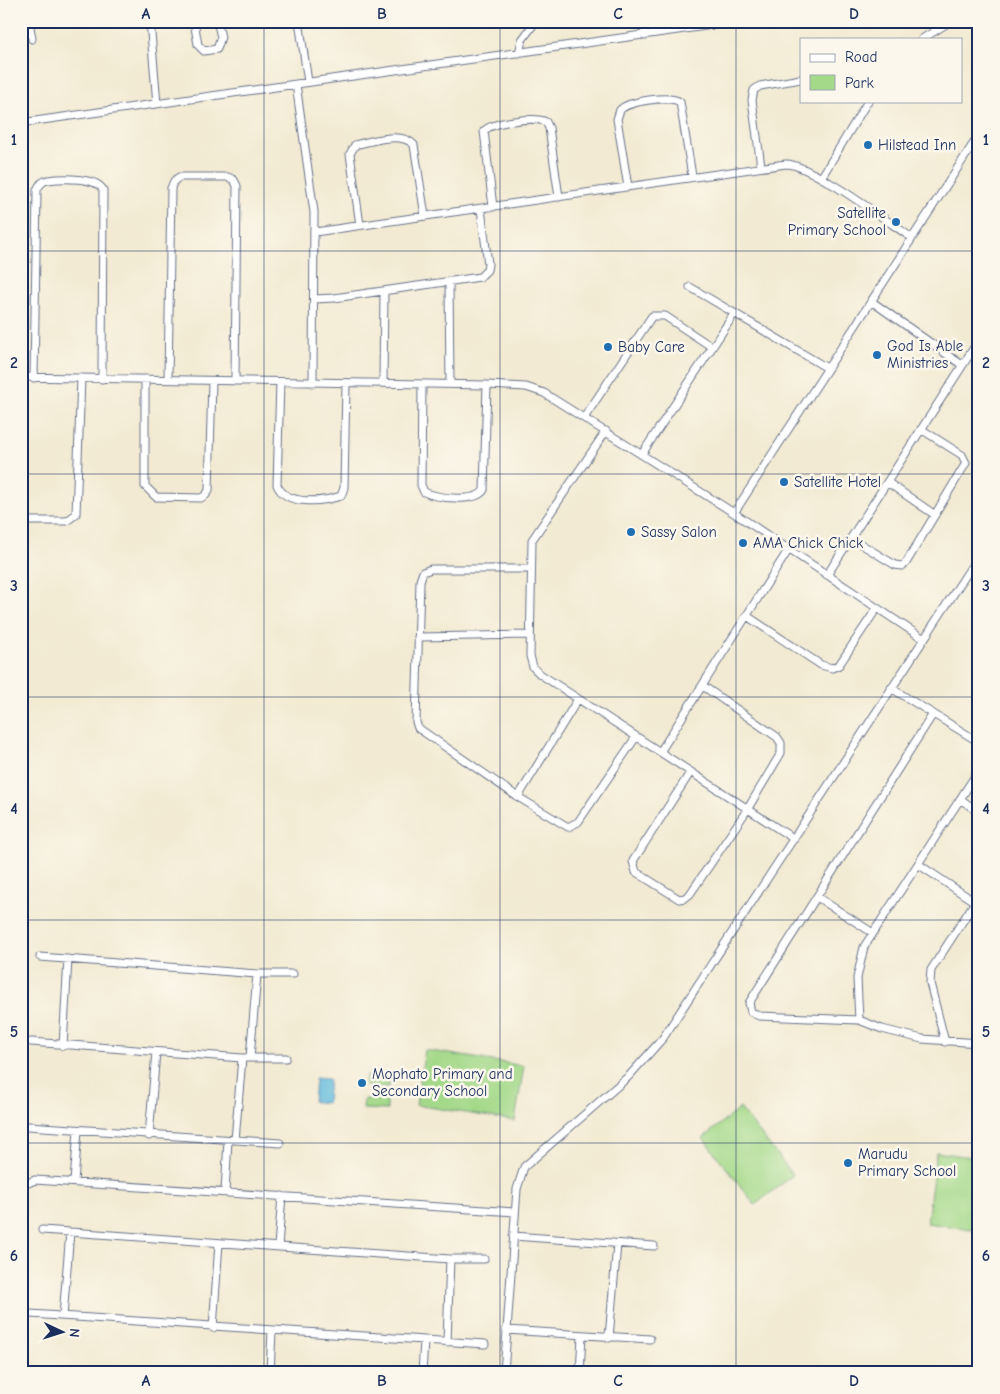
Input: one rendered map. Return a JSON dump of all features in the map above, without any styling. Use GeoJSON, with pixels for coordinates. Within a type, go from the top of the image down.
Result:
{"type":"FeatureCollection","features":[{"type":"Feature","properties":{"kind":"street"},"geometry":{"type":"LineString","coordinates":[[29,21],[32,39]]}},
{"type":"Feature","properties":{"kind":"street"},"geometry":{"type":"LineString","coordinates":[[150,21],[158,104]]}},
{"type":"Feature","properties":{"kind":"street"},"geometry":{"type":"LineString","coordinates":[[194,21],[198,45],[204,51],[217,49],[220,44],[218,21]]}},
{"type":"Feature","properties":{"kind":"street"},"geometry":{"type":"LineString","coordinates":[[299,21],[308,82]]}},
{"type":"Feature","properties":{"kind":"street"},"geometry":{"type":"LineString","coordinates":[[519,53],[522,40],[536,21]]}},
{"type":"Feature","properties":{"kind":"street"},"geometry":{"type":"LineString","coordinates":[[643,21],[645,36]]}},
{"type":"Feature","properties":{"kind":"street"},"geometry":{"type":"LineString","coordinates":[[21,123],[741,21]]}},
{"type":"Feature","properties":{"kind":"street"},"geometry":{"type":"LineString","coordinates":[[924,38],[951,21]]}},
{"type":"Feature","properties":{"kind":"street"},"geometry":{"type":"LineString","coordinates":[[761,166],[752,100],[754,90],[760,86],[800,80]]}},
{"type":"Feature","properties":{"kind":"street"},"geometry":{"type":"LineString","coordinates":[[296,84],[315,232],[314,383]]}},
{"type":"Feature","properties":{"kind":"street"},"geometry":{"type":"LineString","coordinates":[[628,187],[617,119],[620,110],[629,104],[671,98],[680,102],[692,176]]}},
{"type":"Feature","properties":{"kind":"street"},"geometry":{"type":"LineString","coordinates":[[821,178],[867,102]]}},
{"type":"Feature","properties":{"kind":"street"},"geometry":{"type":"LineString","coordinates":[[493,207],[484,131],[493,125],[537,118],[546,122],[549,128],[559,198]]}},
{"type":"Feature","properties":{"kind":"street"},"geometry":{"type":"LineString","coordinates":[[734,513],[979,135]]}},
{"type":"Feature","properties":{"kind":"street"},"geometry":{"type":"LineString","coordinates":[[360,225],[350,154],[355,146],[378,140],[404,138],[414,144],[426,216]]}},
{"type":"Feature","properties":{"kind":"street"},"geometry":{"type":"LineString","coordinates":[[315,232],[559,198],[761,166],[796,165],[821,178],[912,238]]}},
{"type":"Feature","properties":{"kind":"street"},"geometry":{"type":"LineString","coordinates":[[168,380],[171,188],[174,181],[179,177],[228,177],[234,180],[237,186],[235,381]]}},
{"type":"Feature","properties":{"kind":"street"},"geometry":{"type":"LineString","coordinates":[[34,378],[37,190],[40,184],[47,180],[93,180],[100,184],[103,190],[102,379]]}},
{"type":"Feature","properties":{"kind":"street"},"geometry":{"type":"LineString","coordinates":[[314,299],[475,279],[487,270],[488,264],[481,208]]}},
{"type":"Feature","properties":{"kind":"street"},"geometry":{"type":"LineString","coordinates":[[449,283],[450,384]]}},
{"type":"Feature","properties":{"kind":"street"},"geometry":{"type":"LineString","coordinates":[[690,287],[827,368]]}},
{"type":"Feature","properties":{"kind":"street"},"geometry":{"type":"LineString","coordinates":[[383,384],[384,291]]}},
{"type":"Feature","properties":{"kind":"street"},"geometry":{"type":"LineString","coordinates":[[871,301],[962,365]]}},
{"type":"Feature","properties":{"kind":"street"},"geometry":{"type":"LineString","coordinates":[[642,454],[734,314]]}},
{"type":"Feature","properties":{"kind":"street"},"geometry":{"type":"LineString","coordinates":[[584,418],[652,316],[664,316],[712,347]]}},
{"type":"Feature","properties":{"kind":"street"},"geometry":{"type":"LineString","coordinates":[[827,575],[979,340]]}},
{"type":"Feature","properties":{"kind":"street"},"geometry":{"type":"LineString","coordinates":[[21,377],[450,384],[535,389],[606,431],[734,513],[924,639]]}},
{"type":"Feature","properties":{"kind":"street"},"geometry":{"type":"LineString","coordinates":[[21,521],[67,521],[76,514],[80,378]]}},
{"type":"Feature","properties":{"kind":"street"},"geometry":{"type":"LineString","coordinates":[[146,379],[145,486],[156,497],[192,498],[206,496],[209,490],[212,380]]}},
{"type":"Feature","properties":{"kind":"street"},"geometry":{"type":"LineString","coordinates":[[280,382],[277,485],[285,497],[293,500],[332,499],[341,496],[344,488],[346,383]]}},
{"type":"Feature","properties":{"kind":"street"},"geometry":{"type":"LineString","coordinates":[[422,384],[421,485],[424,492],[432,495],[474,499],[481,496],[484,490],[487,385]]}},
{"type":"Feature","properties":{"kind":"street"},"geometry":{"type":"LineString","coordinates":[[851,538],[894,565],[902,566],[906,563],[964,470],[966,461],[962,455],[921,429]]}},
{"type":"Feature","properties":{"kind":"street"},"geometry":{"type":"LineString","coordinates":[[606,431],[532,540],[529,635],[530,656],[533,667],[540,674],[690,773],[794,839]]}},
{"type":"Feature","properties":{"kind":"street"},"geometry":{"type":"LineString","coordinates":[[887,482],[935,515]]}},
{"type":"Feature","properties":{"kind":"street"},"geometry":{"type":"LineString","coordinates":[[660,752],[789,549]]}},
{"type":"Feature","properties":{"kind":"street"},"geometry":{"type":"LineString","coordinates":[[504,1373],[518,1180],[524,1167],[629,1076],[663,1038],[979,555]]}},
{"type":"Feature","properties":{"kind":"street"},"geometry":{"type":"LineString","coordinates":[[530,569],[431,569],[424,572],[420,581],[416,722],[418,728],[565,826],[574,826],[636,737]]}},
{"type":"Feature","properties":{"kind":"street"},"geometry":{"type":"LineString","coordinates":[[747,616],[821,665],[832,668],[839,665],[877,608]]}},
{"type":"Feature","properties":{"kind":"street"},"geometry":{"type":"LineString","coordinates":[[418,637],[529,635]]}},
{"type":"Feature","properties":{"kind":"street"},"geometry":{"type":"LineString","coordinates":[[690,773],[634,858],[634,869],[639,874],[679,899],[685,898],[747,810],[780,757],[781,743],[777,737],[703,686]]}},
{"type":"Feature","properties":{"kind":"street"},"geometry":{"type":"LineString","coordinates":[[891,688],[979,742]]}},
{"type":"Feature","properties":{"kind":"street"},"geometry":{"type":"LineString","coordinates":[[518,796],[578,699]]}},
{"type":"Feature","properties":{"kind":"street"},"geometry":{"type":"LineString","coordinates":[[933,714],[751,998],[749,1009],[759,1016],[859,1020],[901,1035],[945,1042],[979,1043]]}},
{"type":"Feature","properties":{"kind":"street"},"geometry":{"type":"LineString","coordinates":[[859,1020],[858,966],[864,947],[979,770]]}},
{"type":"Feature","properties":{"kind":"street"},"geometry":{"type":"LineString","coordinates":[[960,799],[979,812]]}},
{"type":"Feature","properties":{"kind":"street"},"geometry":{"type":"LineString","coordinates":[[918,864],[977,903],[931,970],[931,987],[945,1042]]}},
{"type":"Feature","properties":{"kind":"street"},"geometry":{"type":"LineString","coordinates":[[817,897],[873,933]]}},
{"type":"Feature","properties":{"kind":"street"},"geometry":{"type":"LineString","coordinates":[[40,957],[257,974],[293,974]]}},
{"type":"Feature","properties":{"kind":"street"},"geometry":{"type":"LineString","coordinates":[[63,1046],[68,959]]}},
{"type":"Feature","properties":{"kind":"street"},"geometry":{"type":"LineString","coordinates":[[225,1192],[257,974]]}},
{"type":"Feature","properties":{"kind":"street"},"geometry":{"type":"LineString","coordinates":[[31,1042],[63,1046],[246,1058],[286,1058]]}},
{"type":"Feature","properties":{"kind":"street"},"geometry":{"type":"LineString","coordinates":[[149,1136],[156,1052]]}},
{"type":"Feature","properties":{"kind":"street"},"geometry":{"type":"LineString","coordinates":[[28,1126],[149,1136],[280,1143]]}},
{"type":"Feature","properties":{"kind":"street"},"geometry":{"type":"LineString","coordinates":[[74,1182],[78,1130]]}},
{"type":"Feature","properties":{"kind":"street"},"geometry":{"type":"LineString","coordinates":[[21,1186],[35,1180],[74,1182],[515,1212]]}},
{"type":"Feature","properties":{"kind":"street"},"geometry":{"type":"LineString","coordinates":[[278,1246],[282,1196]]}},
{"type":"Feature","properties":{"kind":"street"},"geometry":{"type":"LineString","coordinates":[[42,1230],[450,1259],[484,1259]]}},
{"type":"Feature","properties":{"kind":"street"},"geometry":{"type":"LineString","coordinates":[[63,1316],[70,1232]]}},
{"type":"Feature","properties":{"kind":"street"},"geometry":{"type":"LineString","coordinates":[[513,1236],[654,1246]]}},
{"type":"Feature","properties":{"kind":"street"},"geometry":{"type":"LineString","coordinates":[[213,1328],[219,1243]]}},
{"type":"Feature","properties":{"kind":"street"},"geometry":{"type":"LineString","coordinates":[[609,1338],[617,1244]]}},
{"type":"Feature","properties":{"kind":"street"},"geometry":{"type":"LineString","coordinates":[[447,1342],[450,1259]]}},
{"type":"Feature","properties":{"kind":"street"},"geometry":{"type":"LineString","coordinates":[[30,1314],[213,1328],[485,1344]]}},
{"type":"Feature","properties":{"kind":"street"},"geometry":{"type":"LineString","coordinates":[[506,1330],[609,1338],[650,1339]]}},
{"type":"Feature","properties":{"kind":"street"},"geometry":{"type":"LineString","coordinates":[[270,1373],[272,1331]]}},
{"type":"Feature","properties":{"kind":"street"},"geometry":{"type":"LineString","coordinates":[[580,1373],[582,1336]]}},
{"type":"Feature","properties":{"kind":"street"},"geometry":{"type":"LineString","coordinates":[[422,1373],[424,1341]]}},
{"type":"Feature","properties":{"kind":"green space"},"geometry":{"type":"Polygon","coordinates":[[[425,1050],[524,1066],[515,1121],[416,1105],[425,1050]]]}},
{"type":"Feature","properties":{"kind":"green space"},"geometry":{"type":"Polygon","coordinates":[[[366,1076],[389,1077],[389,1087],[365,1086],[366,1076]]]}},
{"type":"Feature","properties":{"kind":"green space"},"geometry":{"type":"Polygon","coordinates":[[[364,1099],[387,1100],[387,1110],[363,1109],[364,1099]]]}},
{"type":"Feature","properties":{"kind":"green space"},"geometry":{"type":"Polygon","coordinates":[[[740,1108],[793,1175],[755,1205],[703,1138],[740,1108]]]}},
{"type":"Feature","properties":{"kind":"green space"},"geometry":{"type":"Polygon","coordinates":[[[936,1152],[979,1158],[979,1230],[927,1223],[936,1152]]]}},
{"type":"Feature","properties":{"kind":"water"},"geometry":{"type":"Polygon","coordinates":[[[315,1078],[329,1079],[327,1103],[313,1102],[315,1078]]]}},
{"type":"Feature","properties":{"kind":"place","name":"Hilstead Inn"},"geometry":{"type":"Point","coordinates":[868,145]}},
{"type":"Feature","properties":{"kind":"place","name":"Satellite Primary School"},"geometry":{"type":"Point","coordinates":[896,222]}},
{"type":"Feature","properties":{"kind":"place","name":"Baby Care"},"geometry":{"type":"Point","coordinates":[608,347]}},
{"type":"Feature","properties":{"kind":"place","name":"God Is Able Ministries"},"geometry":{"type":"Point","coordinates":[877,355]}},
{"type":"Feature","properties":{"kind":"place","name":"Satellite Hotel"},"geometry":{"type":"Point","coordinates":[784,482]}},
{"type":"Feature","properties":{"kind":"place","name":"Sassy Salon"},"geometry":{"type":"Point","coordinates":[631,532]}},
{"type":"Feature","properties":{"kind":"place","name":"AMA Chick Chick"},"geometry":{"type":"Point","coordinates":[743,543]}},
{"type":"Feature","properties":{"kind":"place","name":"Mophato Primary and Secondary School"},"geometry":{"type":"Point","coordinates":[362,1083]}},
{"type":"Feature","properties":{"kind":"place","name":"Marudu Primary School"},"geometry":{"type":"Point","coordinates":[848,1163]}}]}
